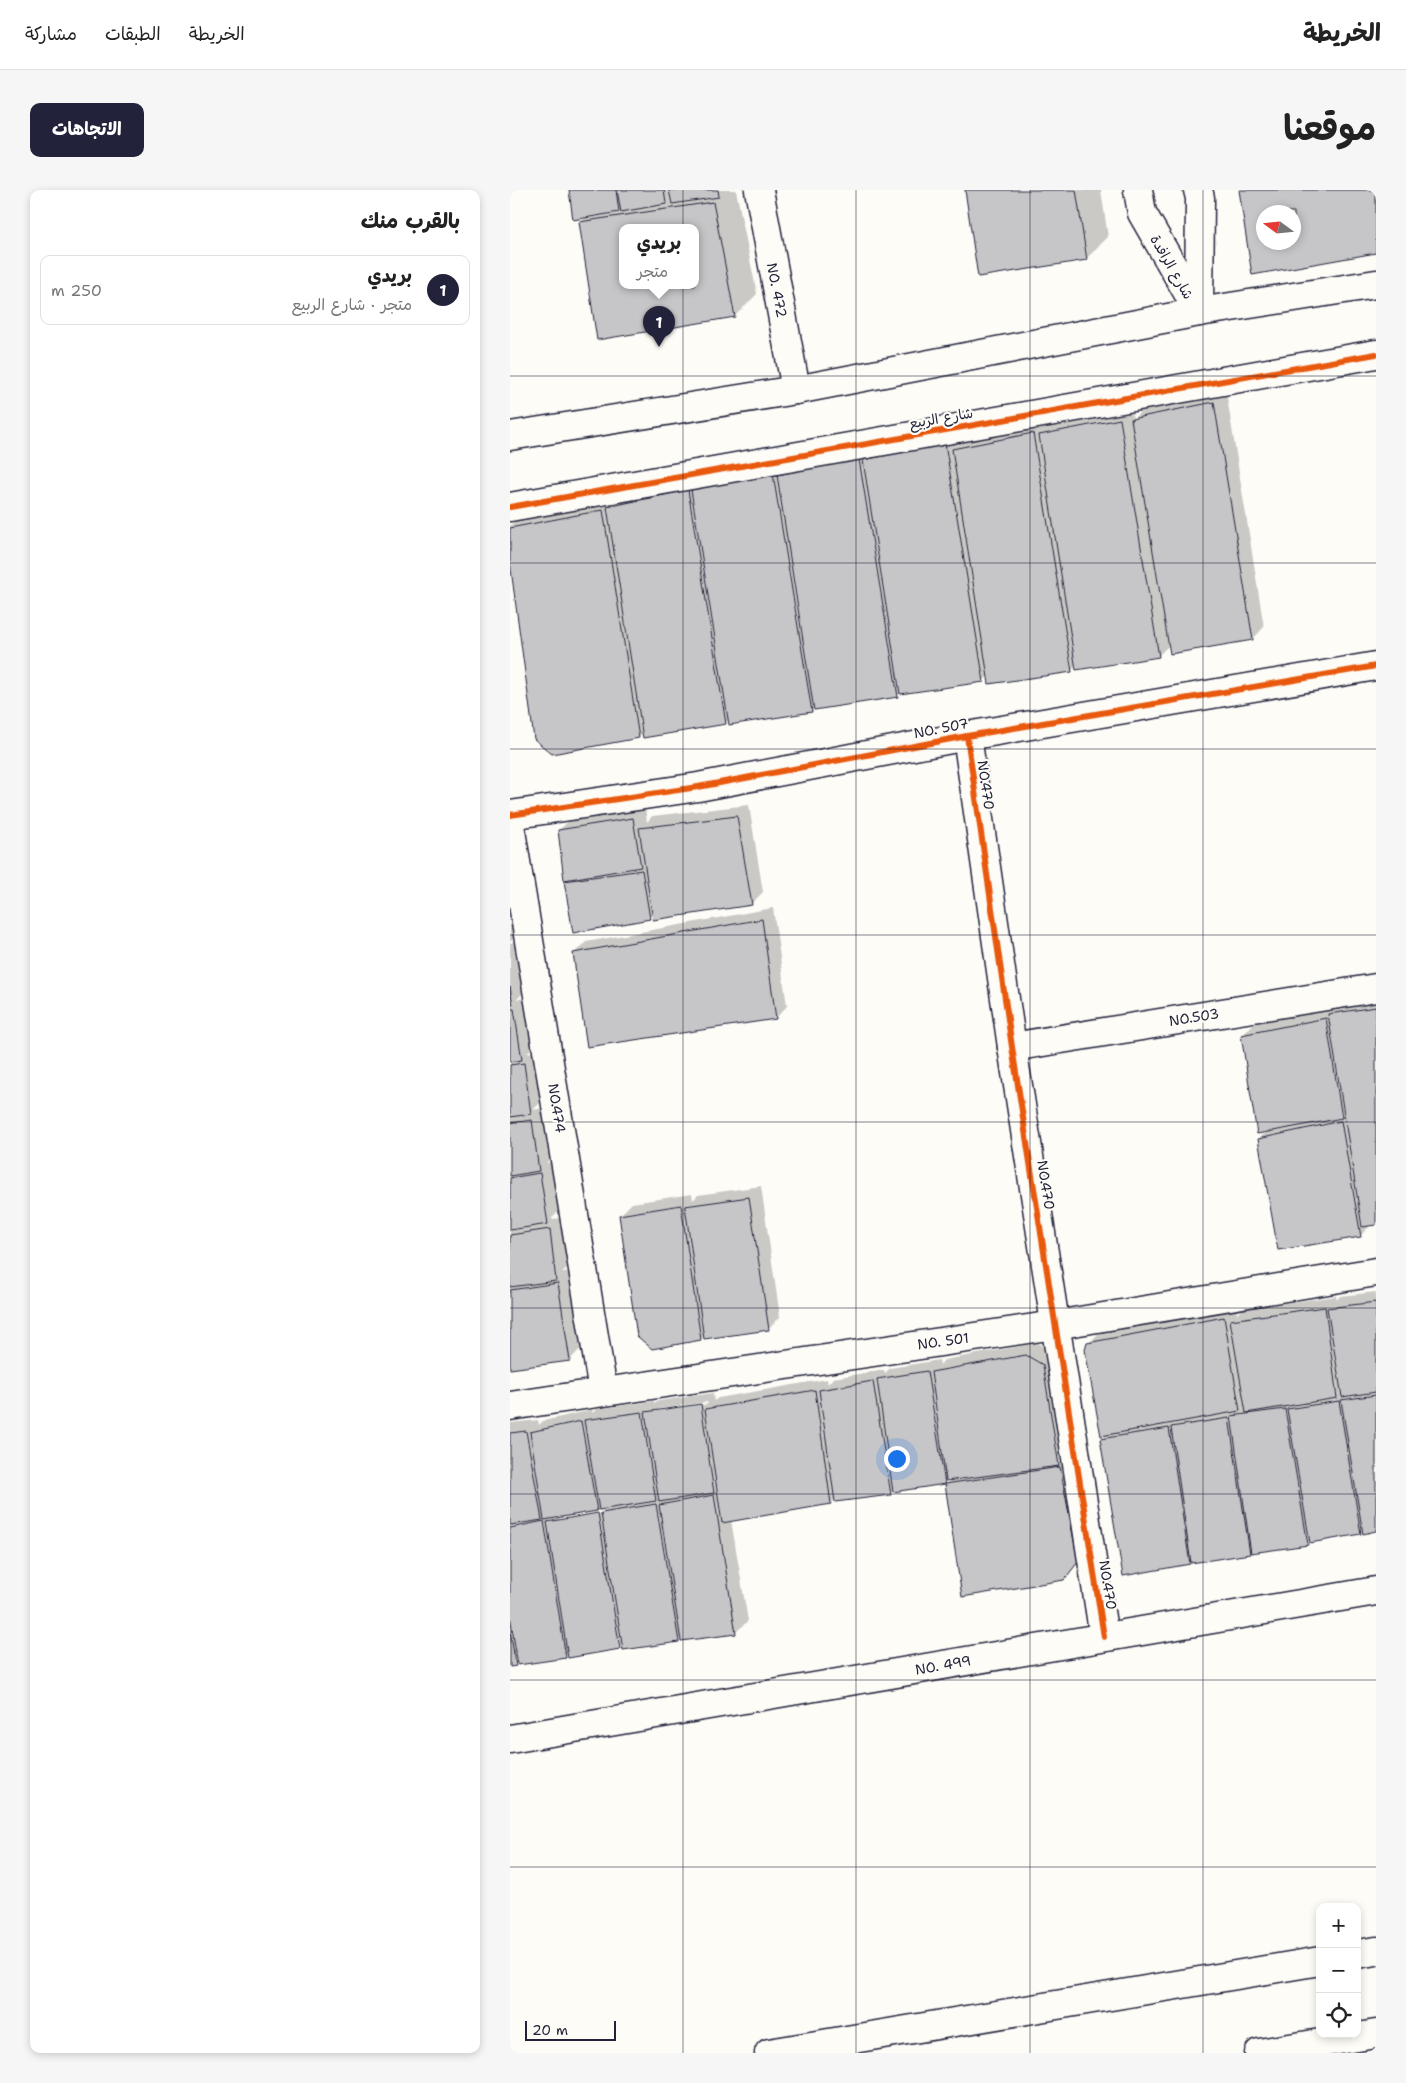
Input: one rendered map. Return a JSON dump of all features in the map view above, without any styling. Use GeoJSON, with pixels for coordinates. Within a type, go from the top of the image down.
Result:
{"type":"FeatureCollection","features":[{"type":"Feature","properties":{"kind":"street","name":"NO. 472"},"geometry":{"type":"LineString","coordinates":[[759,190],[796,390]]}},
{"type":"Feature","properties":{"kind":"street","name":"شارع الرافدة"},"geometry":{"type":"LineString","coordinates":[[1138,190],[1142,213],[1199,312]]}},
{"type":"Feature","properties":{"kind":"street","name":"شارع الرافدة"},"geometry":{"type":"LineString","coordinates":[[1198,190],[1200,198],[1199,312]]}},
{"type":"Feature","properties":{"kind":"street"},"geometry":{"type":"LineString","coordinates":[[510,436],[796,390],[1199,312],[1376,284]]}},
{"type":"Feature","properties":{"kind":"street","name":"شارع الربيع"},"geometry":{"type":"LineString","coordinates":[[510,507],[1376,354]]}},
{"type":"Feature","properties":{"kind":"street","name":"NO. 507"},"geometry":{"type":"LineString","coordinates":[[510,815],[698,787],[967,736],[1376,666]]}},
{"type":"Feature","properties":{"kind":"street","name":"NO.470"},"geometry":{"type":"LineString","coordinates":[[967,736],[1012,1047],[1104,1637]]}},
{"type":"Feature","properties":{"kind":"street","name":"NO.474"},"geometry":{"type":"LineString","coordinates":[[510,825],[603,1391]]}},
{"type":"Feature","properties":{"kind":"street","name":"NO.503"},"geometry":{"type":"LineString","coordinates":[[1012,1047],[1376,988]]}},
{"type":"Feature","properties":{"kind":"street","name":"NO. 501"},"geometry":{"type":"LineString","coordinates":[[510,1406],[1055,1325],[1376,1272]]}},
{"type":"Feature","properties":{"kind":"street","name":"NO. 499"},"geometry":{"type":"LineString","coordinates":[[510,1739],[1376,1591]]}},
{"type":"Feature","properties":{"kind":"street"},"geometry":{"type":"LineString","coordinates":[[1361,1953],[1376,1951]]}},
{"type":"Feature","properties":{"kind":"street"},"geometry":{"type":"LineString","coordinates":[[769,2053],[1316,1962]]}},
{"type":"Feature","properties":{"kind":"street"},"geometry":{"type":"LineString","coordinates":[[1259,2053],[1376,2034]]}},
{"type":"Feature","properties":{"kind":"building"},"geometry":{"type":"Polygon","coordinates":[[[569,190],[616,190],[619,212],[573,220],[569,190]]]}},
{"type":"Feature","properties":{"kind":"building"},"geometry":{"type":"Polygon","coordinates":[[[617,190],[664,190],[666,204],[621,212],[617,190]]]}},
{"type":"Feature","properties":{"kind":"building"},"geometry":{"type":"Polygon","coordinates":[[[669,190],[718,190],[719,197],[672,204],[669,190]]]}},
{"type":"Feature","properties":{"kind":"building"},"geometry":{"type":"Polygon","coordinates":[[[965,190],[1076,190],[1087,260],[978,277],[965,190]]]}},
{"type":"Feature","properties":{"kind":"building"},"geometry":{"type":"Polygon","coordinates":[[[1239,190],[1376,190],[1376,253],[1252,275],[1239,190]]]}},
{"type":"Feature","properties":{"kind":"building"},"geometry":{"type":"Polygon","coordinates":[[[713,202],[735,317],[597,340],[579,222],[713,202]]]}},
{"type":"Feature","properties":{"kind":"building"},"geometry":{"type":"Polygon","coordinates":[[[1214,402],[1253,640],[1170,654],[1131,419],[1214,402]]]}},
{"type":"Feature","properties":{"kind":"building"},"geometry":{"type":"Polygon","coordinates":[[[1120,419],[1159,657],[1076,670],[1039,435],[1120,419]]]}},
{"type":"Feature","properties":{"kind":"building"},"geometry":{"type":"Polygon","coordinates":[[[1033,433],[1072,672],[989,684],[952,449],[1033,433]]]}},
{"type":"Feature","properties":{"kind":"building"},"geometry":{"type":"Polygon","coordinates":[[[945,443],[984,682],[900,694],[863,460],[945,443]]]}},
{"type":"Feature","properties":{"kind":"building"},"geometry":{"type":"Polygon","coordinates":[[[859,459],[898,697],[814,710],[777,475],[859,459]]]}},
{"type":"Feature","properties":{"kind":"building"},"geometry":{"type":"Polygon","coordinates":[[[773,474],[812,712],[729,725],[691,490],[773,474]]]}},
{"type":"Feature","properties":{"kind":"building"},"geometry":{"type":"Polygon","coordinates":[[[688,490],[726,724],[643,738],[607,507],[688,490]]]}},
{"type":"Feature","properties":{"kind":"building"},"geometry":{"type":"Polygon","coordinates":[[[603,510],[639,738],[552,754],[534,739],[510,562],[510,528],[603,510]]]}},
{"type":"Feature","properties":{"kind":"building"},"geometry":{"type":"Polygon","coordinates":[[[737,816],[752,905],[653,920],[639,828],[737,816]]]}},
{"type":"Feature","properties":{"kind":"building"},"geometry":{"type":"Polygon","coordinates":[[[633,818],[641,867],[564,880],[558,830],[633,818]]]}},
{"type":"Feature","properties":{"kind":"building"},"geometry":{"type":"Polygon","coordinates":[[[642,870],[650,919],[573,933],[564,881],[642,870]]]}},
{"type":"Feature","properties":{"kind":"building"},"geometry":{"type":"Polygon","coordinates":[[[762,919],[776,1019],[587,1047],[573,953],[762,919]]]}},
{"type":"Feature","properties":{"kind":"building"},"geometry":{"type":"Polygon","coordinates":[[[510,987],[513,1005],[510,1005],[510,987]]]}},
{"type":"Feature","properties":{"kind":"building"},"geometry":{"type":"Polygon","coordinates":[[[1376,1007],[1376,1225],[1362,1227],[1328,1014],[1376,1007]]]}},
{"type":"Feature","properties":{"kind":"building"},"geometry":{"type":"Polygon","coordinates":[[[510,1009],[514,1009],[522,1060],[510,1062],[510,1009]]]}},
{"type":"Feature","properties":{"kind":"building"},"geometry":{"type":"Polygon","coordinates":[[[1326,1018],[1342,1118],[1257,1134],[1241,1035],[1326,1018]]]}},
{"type":"Feature","properties":{"kind":"building"},"geometry":{"type":"Polygon","coordinates":[[[524,1063],[531,1114],[510,1117],[510,1065],[524,1063]]]}},
{"type":"Feature","properties":{"kind":"building"},"geometry":{"type":"Polygon","coordinates":[[[532,1120],[539,1171],[510,1176],[510,1123],[532,1120]]]}},
{"type":"Feature","properties":{"kind":"building"},"geometry":{"type":"Polygon","coordinates":[[[1341,1121],[1361,1237],[1278,1250],[1258,1139],[1341,1121]]]}},
{"type":"Feature","properties":{"kind":"building"},"geometry":{"type":"Polygon","coordinates":[[[540,1173],[548,1224],[510,1230],[510,1178],[540,1173]]]}},
{"type":"Feature","properties":{"kind":"building"},"geometry":{"type":"Polygon","coordinates":[[[749,1197],[769,1330],[704,1339],[685,1206],[749,1197]]]}},
{"type":"Feature","properties":{"kind":"building"},"geometry":{"type":"Polygon","coordinates":[[[681,1205],[701,1340],[652,1349],[637,1336],[619,1215],[681,1205]]]}},
{"type":"Feature","properties":{"kind":"building"},"geometry":{"type":"Polygon","coordinates":[[[550,1229],[556,1281],[510,1287],[510,1235],[550,1229]]]}},
{"type":"Feature","properties":{"kind":"building"},"geometry":{"type":"Polygon","coordinates":[[[558,1283],[570,1361],[510,1369],[510,1290],[558,1283]]]}},
{"type":"Feature","properties":{"kind":"building"},"geometry":{"type":"Polygon","coordinates":[[[1376,1302],[1376,1392],[1342,1397],[1327,1308],[1376,1302]]]}},
{"type":"Feature","properties":{"kind":"building"},"geometry":{"type":"Polygon","coordinates":[[[1325,1307],[1337,1398],[1246,1413],[1230,1320],[1325,1307]]]}},
{"type":"Feature","properties":{"kind":"building"},"geometry":{"type":"Polygon","coordinates":[[[1224,1317],[1240,1411],[1101,1436],[1085,1350],[1087,1343],[1224,1317]]]}},
{"type":"Feature","properties":{"kind":"building"},"geometry":{"type":"Polygon","coordinates":[[[1026,1355],[1043,1365],[1059,1466],[946,1481],[931,1372],[1026,1355]]]}},
{"type":"Feature","properties":{"kind":"building"},"geometry":{"type":"Polygon","coordinates":[[[927,1371],[945,1484],[893,1492],[877,1379],[927,1371]]]}},
{"type":"Feature","properties":{"kind":"building"},"geometry":{"type":"Polygon","coordinates":[[[873,1381],[891,1495],[835,1502],[819,1390],[873,1381]]]}},
{"type":"Feature","properties":{"kind":"building"},"geometry":{"type":"Polygon","coordinates":[[[815,1390],[831,1504],[722,1523],[705,1409],[815,1390]]]}},
{"type":"Feature","properties":{"kind":"building"},"geometry":{"type":"Polygon","coordinates":[[[1376,1395],[1376,1531],[1363,1534],[1341,1400],[1376,1395]]]}},
{"type":"Feature","properties":{"kind":"building"},"geometry":{"type":"Polygon","coordinates":[[[1339,1401],[1361,1534],[1310,1543],[1287,1409],[1339,1401]]]}},
{"type":"Feature","properties":{"kind":"building"},"geometry":{"type":"Polygon","coordinates":[[[701,1404],[714,1493],[659,1502],[645,1412],[701,1404]]]}},
{"type":"Feature","properties":{"kind":"building"},"geometry":{"type":"Polygon","coordinates":[[[1285,1409],[1308,1545],[1251,1553],[1231,1416],[1285,1409]]]}},
{"type":"Feature","properties":{"kind":"building"},"geometry":{"type":"Polygon","coordinates":[[[642,1412],[656,1501],[599,1510],[584,1420],[642,1412]]]}},
{"type":"Feature","properties":{"kind":"building"},"geometry":{"type":"Polygon","coordinates":[[[1229,1418],[1250,1554],[1191,1563],[1171,1427],[1229,1418]]]}},
{"type":"Feature","properties":{"kind":"building"},"geometry":{"type":"Polygon","coordinates":[[[581,1421],[597,1511],[544,1520],[530,1432],[581,1421]]]}},
{"type":"Feature","properties":{"kind":"building"},"geometry":{"type":"Polygon","coordinates":[[[1169,1428],[1190,1564],[1123,1576],[1100,1439],[1169,1428]]]}},
{"type":"Feature","properties":{"kind":"building"},"geometry":{"type":"Polygon","coordinates":[[[526,1431],[542,1520],[510,1525],[510,1433],[526,1431]]]}},
{"type":"Feature","properties":{"kind":"building"},"geometry":{"type":"Polygon","coordinates":[[[1060,1467],[1078,1562],[1064,1580],[962,1597],[945,1484],[1060,1467]]]}},
{"type":"Feature","properties":{"kind":"building"},"geometry":{"type":"Polygon","coordinates":[[[714,1495],[736,1634],[681,1641],[659,1505],[714,1495]]]}},
{"type":"Feature","properties":{"kind":"building"},"geometry":{"type":"Polygon","coordinates":[[[656,1504],[679,1642],[623,1650],[601,1513],[656,1504]]]}},
{"type":"Feature","properties":{"kind":"building"},"geometry":{"type":"Polygon","coordinates":[[[598,1513],[620,1649],[568,1658],[547,1522],[598,1513]]]}},
{"type":"Feature","properties":{"kind":"building"},"geometry":{"type":"Polygon","coordinates":[[[544,1521],[566,1658],[518,1665],[510,1615],[510,1528],[544,1521]]]}},
{"type":"Feature","properties":{"kind":"building"},"geometry":{"type":"Polygon","coordinates":[[[510,1630],[516,1666],[510,1667],[510,1630]]]}},
{"type":"Feature","properties":{"kind":"cycle path"},"geometry":{"type":"LineString","coordinates":[[510,507],[1376,354]]}},
{"type":"Feature","properties":{"kind":"cycle path"},"geometry":{"type":"LineString","coordinates":[[510,815],[698,787],[967,736],[1376,666]]}},
{"type":"Feature","properties":{"kind":"cycle path"},"geometry":{"type":"LineString","coordinates":[[967,736],[1012,1047],[1104,1637]]}},
{"type":"Feature","properties":{"kind":"place","name":"بريدي"},"geometry":{"type":"Point","coordinates":[659,347]}}]}
